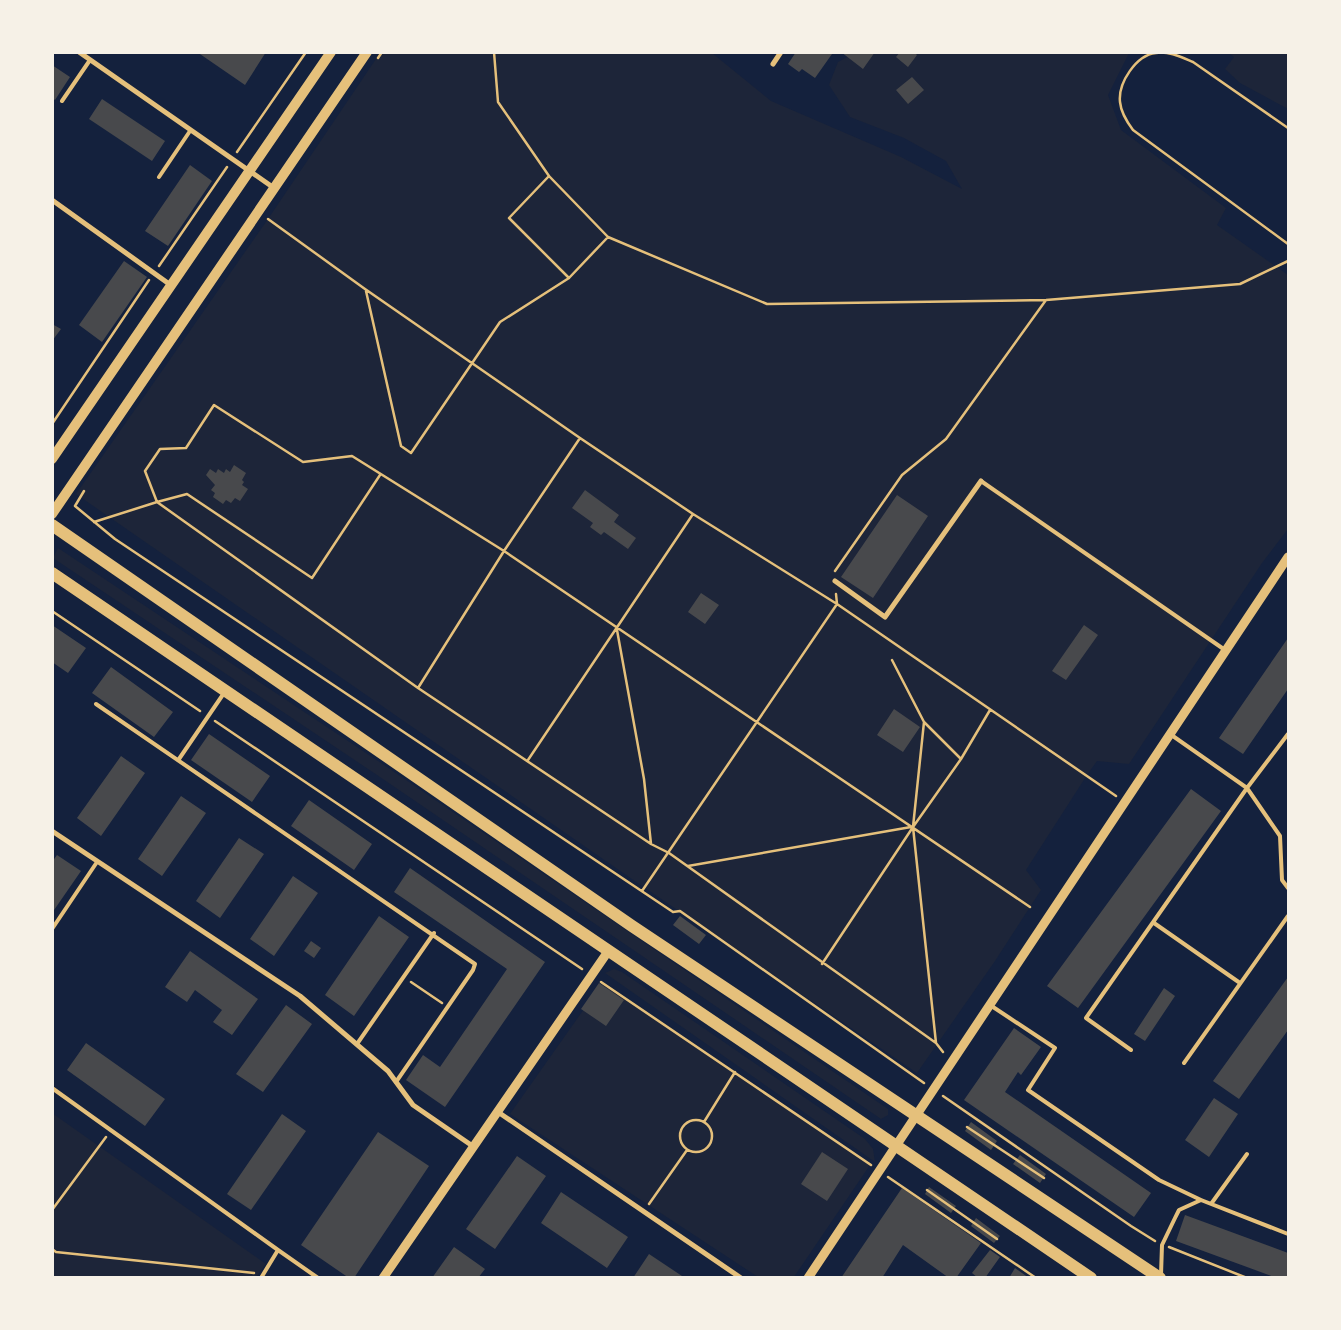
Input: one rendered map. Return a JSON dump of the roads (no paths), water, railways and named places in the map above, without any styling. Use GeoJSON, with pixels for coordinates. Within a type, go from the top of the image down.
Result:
{"type":"FeatureCollection","features":[{"type":"Feature","properties":{"kind":"main road"},"geometry":{"type":"LineString","coordinates":[[52,459],[173,286],[331,52]]}},
{"type":"Feature","properties":{"kind":"main road"},"geometry":{"type":"LineString","coordinates":[[52,514],[367,52]]}},
{"type":"Feature","properties":{"kind":"main road"},"geometry":{"type":"LineString","coordinates":[[52,525],[632,926],[1160,1278]]}},
{"type":"Feature","properties":{"kind":"main road"},"geometry":{"type":"LineString","coordinates":[[52,573],[897,1144],[1091,1278]]}},
{"type":"Feature","properties":{"kind":"street"},"geometry":{"type":"LineString","coordinates":[[79,52],[274,189]]}},
{"type":"Feature","properties":{"kind":"street"},"geometry":{"type":"LineString","coordinates":[[773,64],[781,52]]}},
{"type":"Feature","properties":{"kind":"street"},"geometry":{"type":"LineString","coordinates":[[52,200],[173,286]]}},
{"type":"Feature","properties":{"kind":"street"},"geometry":{"type":"LineString","coordinates":[[835,581],[885,617],[981,481]]}},
{"type":"Feature","properties":{"kind":"street"},"geometry":{"type":"LineString","coordinates":[[808,1278],[1288,557]]}},
{"type":"Feature","properties":{"kind":"street"},"geometry":{"type":"LineString","coordinates":[[52,831],[300,996],[383,1066],[408,1101],[474,1147]]}},
{"type":"Feature","properties":{"kind":"street"},"geometry":{"type":"LineString","coordinates":[[383,1278],[609,950]]}},
{"type":"Feature","properties":{"kind":"street"},"geometry":{"type":"LineString","coordinates":[[498,1112],[741,1278]]}},
{"type":"Feature","properties":{"kind":"lane"},"geometry":{"type":"LineString","coordinates":[[62,102],[90,60]]}},
{"type":"Feature","properties":{"kind":"lane"},"geometry":{"type":"LineString","coordinates":[[159,177],[190,130]]}},
{"type":"Feature","properties":{"kind":"lane"},"geometry":{"type":"LineString","coordinates":[[981,481],[1225,650]]}},
{"type":"Feature","properties":{"kind":"lane"},"geometry":{"type":"LineString","coordinates":[[179,759],[225,691]]}},
{"type":"Feature","properties":{"kind":"lane"},"geometry":{"type":"LineString","coordinates":[[96,704],[434,933],[476,964],[396,1082]]}},
{"type":"Feature","properties":{"kind":"lane"},"geometry":{"type":"LineString","coordinates":[[1170,734],[1247,788],[1280,836],[1282,880],[1288,888]]}},
{"type":"Feature","properties":{"kind":"lane"},"geometry":{"type":"LineString","coordinates":[[1131,1050],[1086,1018],[1247,788],[1288,734]]}},
{"type":"Feature","properties":{"kind":"lane"},"geometry":{"type":"LineString","coordinates":[[52,929],[97,862]]}},
{"type":"Feature","properties":{"kind":"lane"},"geometry":{"type":"LineString","coordinates":[[1184,1063],[1288,916]]}},
{"type":"Feature","properties":{"kind":"lane"},"geometry":{"type":"LineString","coordinates":[[1154,923],[1240,983]]}},
{"type":"Feature","properties":{"kind":"lane"},"geometry":{"type":"LineString","coordinates":[[357,1044],[434,933]]}},
{"type":"Feature","properties":{"kind":"lane"},"geometry":{"type":"LineString","coordinates":[[990,1005],[1055,1048],[1028,1090],[1159,1180],[1201,1200],[1288,1234]]}},
{"type":"Feature","properties":{"kind":"lane"},"geometry":{"type":"LineString","coordinates":[[52,1088],[112,1129],[318,1278]]}},
{"type":"Feature","properties":{"kind":"lane"},"geometry":{"type":"LineString","coordinates":[[1211,1204],[1247,1154]]}},
{"type":"Feature","properties":{"kind":"lane"},"geometry":{"type":"LineString","coordinates":[[1160,1278],[1162,1244],[1179,1210],[1201,1200]]}},
{"type":"Feature","properties":{"kind":"lane"},"geometry":{"type":"LineString","coordinates":[[262,1276],[278,1250]]}}]}
